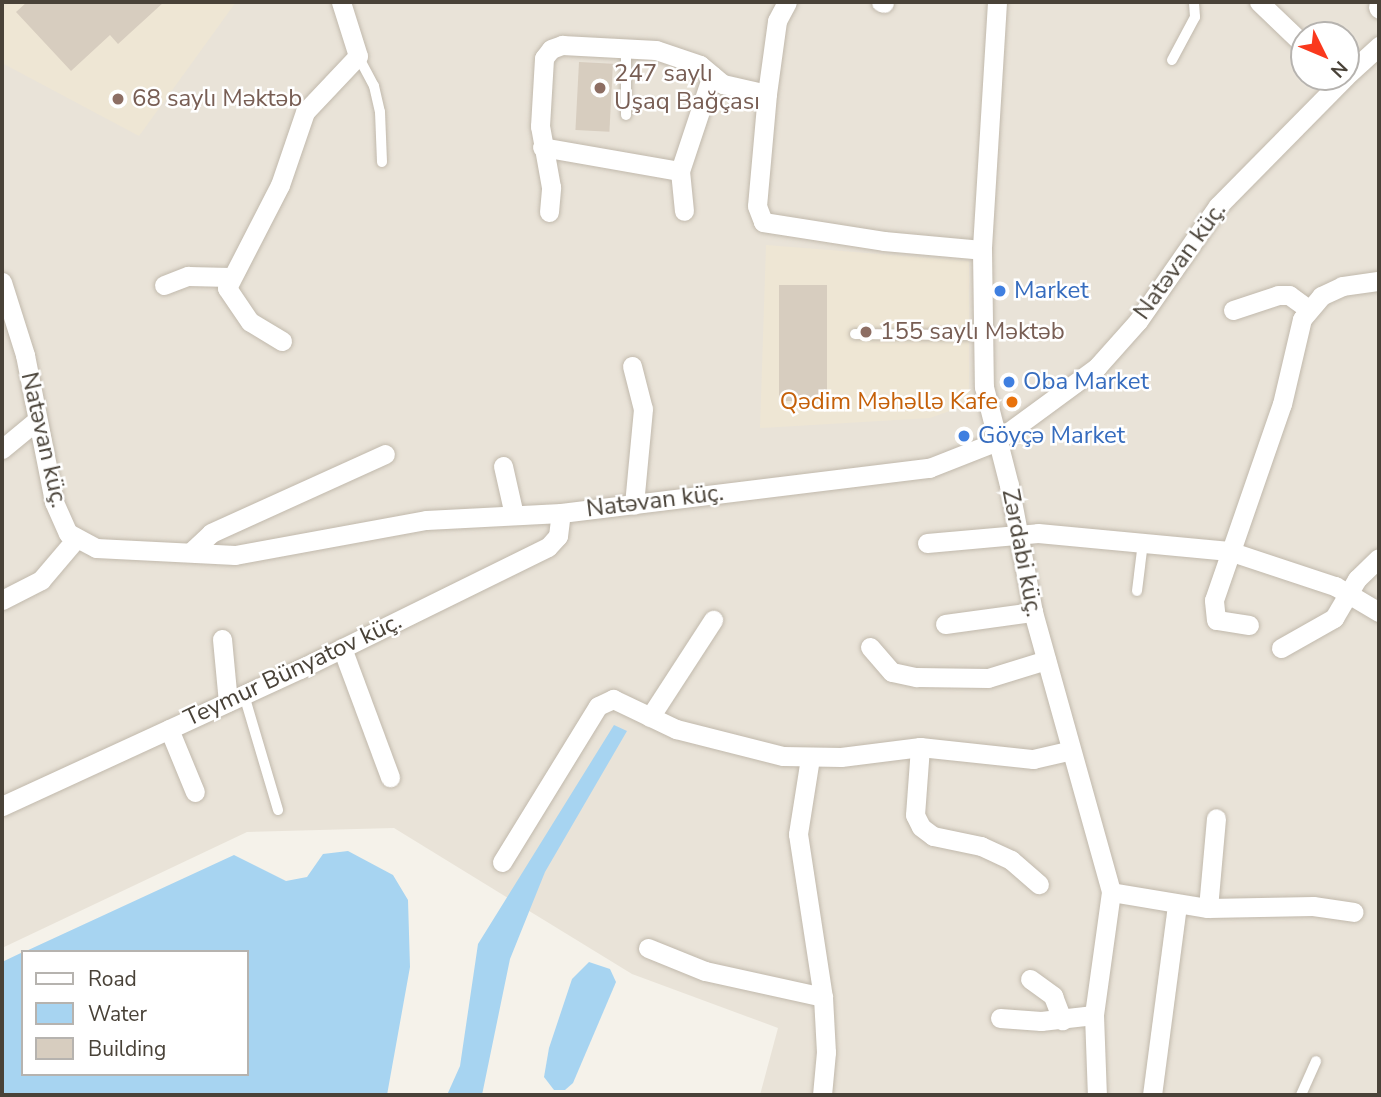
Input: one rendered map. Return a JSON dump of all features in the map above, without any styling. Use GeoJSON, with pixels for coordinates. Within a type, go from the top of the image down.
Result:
{"type":"FeatureCollection","features":[{"type":"Feature","properties":{"kind":"street"},"geometry":{"type":"LineString","coordinates":[[282,341],[241,312],[227,288],[230,277],[254,243],[305,112],[358,56],[341,2]]}},
{"type":"Feature","properties":{"kind":"street"},"geometry":{"type":"LineString","coordinates":[[787,2],[778,21],[767,94],[757,206],[764,222],[884,241],[982,250]]}},
{"type":"Feature","properties":{"kind":"street","name":"Zərdabi küç."},"geometry":{"type":"LineString","coordinates":[[997,2],[982,250],[981,335],[985,397],[1033,612],[1111,892],[1094,1016],[1097,1095]]}},
{"type":"Feature","properties":{"kind":"street"},"geometry":{"type":"LineString","coordinates":[[1259,2],[1290,32]]}},
{"type":"Feature","properties":{"kind":"street"},"geometry":{"type":"LineString","coordinates":[[549,212],[551,187],[542,147],[544,58],[551,49],[562,45],[626,48],[682,57],[723,84],[767,94]]}},
{"type":"Feature","properties":{"kind":"street","name":"Natəvan küç."},"geometry":{"type":"LineString","coordinates":[[1360,62],[1379,46]]}},
{"type":"Feature","properties":{"kind":"street"},"geometry":{"type":"LineString","coordinates":[[684,211],[680,170],[712,75]]}},
{"type":"Feature","properties":{"kind":"street","name":"Natəvan küç."},"geometry":{"type":"LineString","coordinates":[[2,282],[25,355],[54,502],[75,540],[96,548],[235,555],[332,541],[378,526],[561,513],[929,468],[995,442],[1041,412],[1110,355],[1218,206],[1329,91]]}},
{"type":"Feature","properties":{"kind":"street"},"geometry":{"type":"LineString","coordinates":[[542,147],[680,170]]}},
{"type":"Feature","properties":{"kind":"street"},"geometry":{"type":"LineString","coordinates":[[164,285],[188,276],[230,277]]}},
{"type":"Feature","properties":{"kind":"street"},"geometry":{"type":"LineString","coordinates":[[1249,625],[1227,624],[1213,613],[1229,551],[1267,452],[1301,319],[1308,309],[1342,286],[1379,281]]}},
{"type":"Feature","properties":{"kind":"street"},"geometry":{"type":"LineString","coordinates":[[1233,310],[1278,295],[1289,295],[1308,309]]}},
{"type":"Feature","properties":{"kind":"street"},"geometry":{"type":"LineString","coordinates":[[632,366],[643,408],[634,505]]}},
{"type":"Feature","properties":{"kind":"street"},"geometry":{"type":"LineString","coordinates":[[2,449],[37,420]]}},
{"type":"Feature","properties":{"kind":"street"},"geometry":{"type":"LineString","coordinates":[[192,551],[211,533],[385,454]]}},
{"type":"Feature","properties":{"kind":"street"},"geometry":{"type":"LineString","coordinates":[[503,466],[513,515]]}},
{"type":"Feature","properties":{"kind":"street","name":"Teymur Bünyatov küç."},"geometry":{"type":"LineString","coordinates":[[2,806],[236,699],[548,547],[558,536],[561,513]]}},
{"type":"Feature","properties":{"kind":"street"},"geometry":{"type":"LineString","coordinates":[[927,543],[1017,533],[1229,551],[1349,593],[1379,612]]}},
{"type":"Feature","properties":{"kind":"street"},"geometry":{"type":"LineString","coordinates":[[2,600],[41,580],[75,540]]}},
{"type":"Feature","properties":{"kind":"street"},"geometry":{"type":"LineString","coordinates":[[1281,648],[1334,618],[1349,593],[1379,558]]}},
{"type":"Feature","properties":{"kind":"street"},"geometry":{"type":"LineString","coordinates":[[945,624],[1033,612]]}},
{"type":"Feature","properties":{"kind":"street"},"geometry":{"type":"LineString","coordinates":[[650,718],[713,620]]}},
{"type":"Feature","properties":{"kind":"street"},"geometry":{"type":"LineString","coordinates":[[222,639],[236,699]]}},
{"type":"Feature","properties":{"kind":"street"},"geometry":{"type":"LineString","coordinates":[[870,647],[892,672],[916,677],[988,678],[1046,660]]}},
{"type":"Feature","properties":{"kind":"street"},"geometry":{"type":"LineString","coordinates":[[342,648],[390,777]]}},
{"type":"Feature","properties":{"kind":"street"},"geometry":{"type":"LineString","coordinates":[[502,862],[598,706],[613,699],[650,718],[709,740],[810,758],[920,747],[1033,759],[1071,750]]}},
{"type":"Feature","properties":{"kind":"street"},"geometry":{"type":"LineString","coordinates":[[169,729],[195,792]]}},
{"type":"Feature","properties":{"kind":"street"},"geometry":{"type":"LineString","coordinates":[[920,747],[915,815],[921,827],[933,836],[981,846],[1011,860],[1039,884]]}},
{"type":"Feature","properties":{"kind":"street"},"geometry":{"type":"LineString","coordinates":[[810,758],[798,834],[823,997],[826,1052],[822,1095]]}},
{"type":"Feature","properties":{"kind":"street"},"geometry":{"type":"LineString","coordinates":[[1208,908],[1216,818]]}},
{"type":"Feature","properties":{"kind":"street"},"geometry":{"type":"LineString","coordinates":[[1111,892],[1208,908],[1313,906],[1354,912]]}},
{"type":"Feature","properties":{"kind":"street"},"geometry":{"type":"LineString","coordinates":[[1152,1095],[1177,905]]}},
{"type":"Feature","properties":{"kind":"street"},"geometry":{"type":"LineString","coordinates":[[648,948],[705,971],[823,997]]}},
{"type":"Feature","properties":{"kind":"street"},"geometry":{"type":"LineString","coordinates":[[1030,979],[1053,996],[1062,1020]]}},
{"type":"Feature","properties":{"kind":"street"},"geometry":{"type":"LineString","coordinates":[[1000,1018],[1062,1020],[1094,1016]]}},
{"type":"Feature","properties":{"kind":"lane"},"geometry":{"type":"LineString","coordinates":[[1172,60],[1195,17],[1194,2]]}},
{"type":"Feature","properties":{"kind":"lane"},"geometry":{"type":"LineString","coordinates":[[626,48],[626,115]]}},
{"type":"Feature","properties":{"kind":"lane"},"geometry":{"type":"LineString","coordinates":[[358,56],[374,86],[380,112],[382,162]]}},
{"type":"Feature","properties":{"kind":"lane"},"geometry":{"type":"LineString","coordinates":[[855,334],[981,335]]}},
{"type":"Feature","properties":{"kind":"lane"},"geometry":{"type":"LineString","coordinates":[[1137,591],[1143,542]]}},
{"type":"Feature","properties":{"kind":"lane"},"geometry":{"type":"LineString","coordinates":[[236,699],[278,810]]}},
{"type":"Feature","properties":{"kind":"lane"},"geometry":{"type":"LineString","coordinates":[[1301,1095],[1316,1061]]}},
{"type":"Feature","properties":{"kind":"shaded area"},"geometry":{"type":"Polygon","coordinates":[[[2,2],[1379,2],[1379,1095],[760,1095],[778,1028],[632,974],[394,828],[247,832],[2,948],[2,2]]]}},
{"type":"Feature","properties":{"kind":"shaded area","name":"68 saylı Məktəb"},"geometry":{"type":"Polygon","coordinates":[[[2,2],[236,2],[139,136],[2,63],[2,2]]]}},
{"type":"Feature","properties":{"kind":"shaded area","name":"155 saylı Məktəb"},"geometry":{"type":"Polygon","coordinates":[[[766,245],[969,261],[969,404],[930,418],[760,428],[766,245]]]}},
{"type":"Feature","properties":{"kind":"water"},"geometry":{"type":"Polygon","coordinates":[[[614,725],[627,731],[545,872],[510,959],[482,1095],[447,1095],[460,1066],[478,944],[614,725]]]}},
{"type":"Feature","properties":{"kind":"water"},"geometry":{"type":"Polygon","coordinates":[[[348,851],[393,875],[408,900],[410,967],[387,1095],[2,1095],[2,962],[21,953],[21,1076],[248,1076],[248,950],[28,950],[234,855],[286,881],[307,877],[323,854],[348,851]]]}},
{"type":"Feature","properties":{"kind":"water"},"geometry":{"type":"Polygon","coordinates":[[[589,962],[610,969],[616,982],[573,1083],[565,1090],[554,1090],[544,1077],[549,1048],[572,979],[589,962]]]}},
{"type":"Feature","properties":{"kind":"building"},"geometry":{"type":"Polygon","coordinates":[[[27,2],[164,2],[118,44],[110,35],[71,71],[16,12],[27,2]]]}},
{"type":"Feature","properties":{"kind":"building"},"geometry":{"type":"Polygon","coordinates":[[[579,62],[613,64],[609,132],[575,130],[579,62]]]}},
{"type":"Feature","properties":{"kind":"building"},"geometry":{"type":"Polygon","coordinates":[[[779,285],[827,285],[827,401],[779,401],[779,285]]]}},
{"type":"Feature","properties":{"kind":"place","name":"247 saylı Uşaq Bağçası"},"geometry":{"type":"Point","coordinates":[600,88]}},
{"type":"Feature","properties":{"kind":"place","name":"68 saylı Məktəb"},"geometry":{"type":"Point","coordinates":[118,99]}},
{"type":"Feature","properties":{"kind":"place","name":"Market"},"geometry":{"type":"Point","coordinates":[1000,291]}},
{"type":"Feature","properties":{"kind":"place","name":"155 saylı Məktəb"},"geometry":{"type":"Point","coordinates":[866,332]}},
{"type":"Feature","properties":{"kind":"place","name":"Oba Market"},"geometry":{"type":"Point","coordinates":[1009,382]}},
{"type":"Feature","properties":{"kind":"place","name":"Qədim Məhəllə Kafe"},"geometry":{"type":"Point","coordinates":[1012,402]}},
{"type":"Feature","properties":{"kind":"place","name":"Göyçə Market"},"geometry":{"type":"Point","coordinates":[964,436]}}]}
